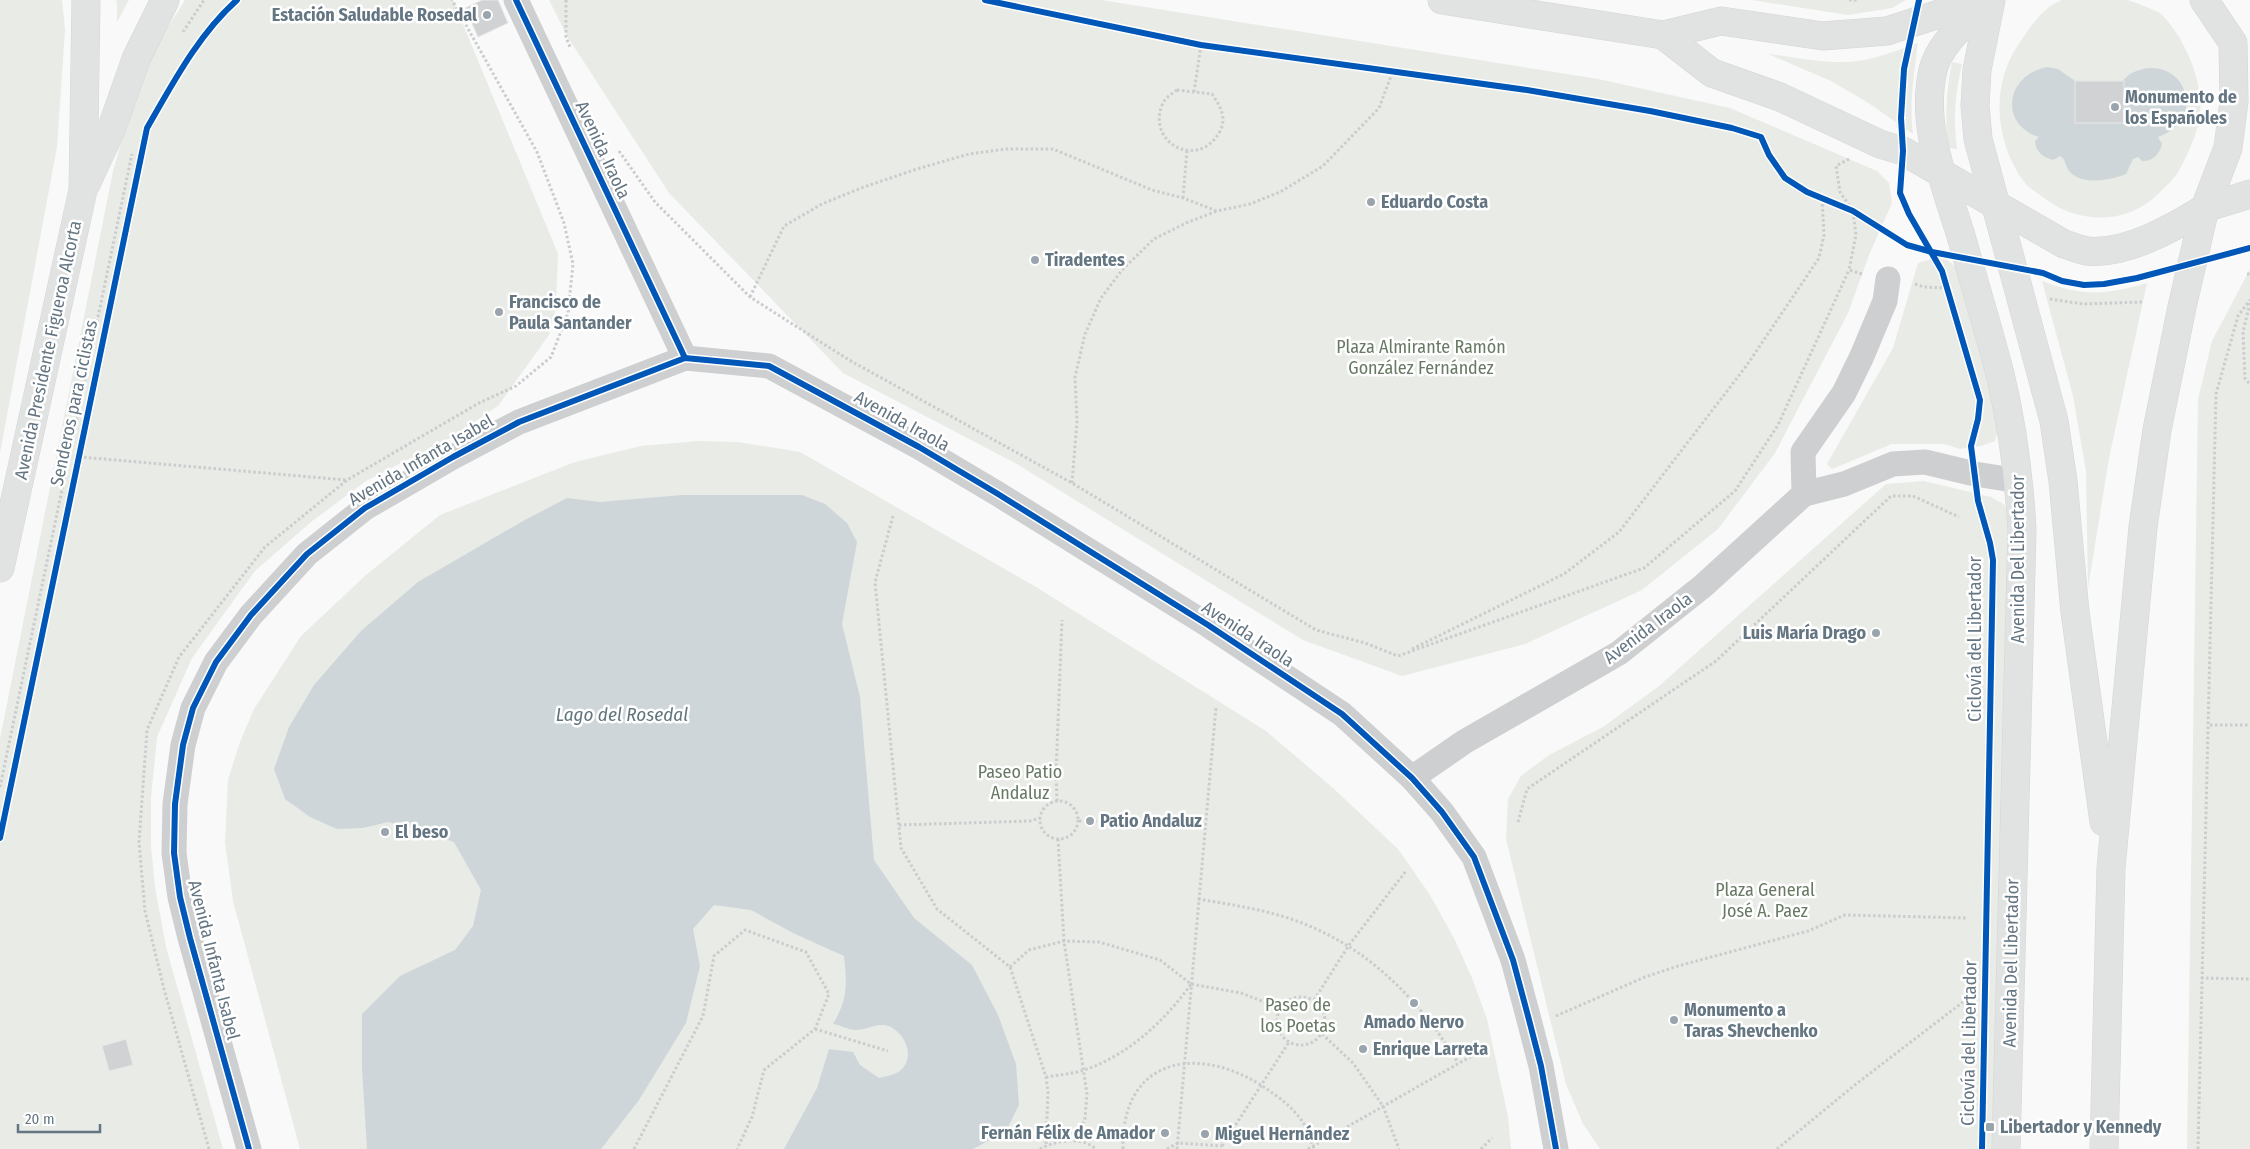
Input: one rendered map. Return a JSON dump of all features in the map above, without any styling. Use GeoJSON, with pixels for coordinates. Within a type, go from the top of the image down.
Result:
{"type":"FeatureCollection","features":[{"type":"Feature","properties":{"kind":"main road","name":"Avenida Presidente Figueroa Alcorta"},"geometry":{"type":"LineString","coordinates":[[0,568],[83,190],[86,0]]}},
{"type":"Feature","properties":{"kind":"main road","name":"Avenida Presidente Figueroa Alcorta"},"geometry":{"type":"LineString","coordinates":[[83,190],[111,130],[136,59],[165,0]]}},
{"type":"Feature","properties":{"kind":"main road"},"geometry":{"type":"LineString","coordinates":[[1442,0],[1663,34],[1721,21],[1823,36],[1880,33],[1982,0]]}},
{"type":"Feature","properties":{"kind":"main road","name":"Avenida Del Libertador"},"geometry":{"type":"LineString","coordinates":[[1989,0],[1944,46],[1933,69],[1928,108],[1930,125],[1943,174],[2002,382],[2012,428],[2019,481],[2022,530],[2006,1149]]}},
{"type":"Feature","properties":{"kind":"main road","name":"Avenida Del Libertador"},"geometry":{"type":"LineString","coordinates":[[1989,0],[1976,70],[1978,139],[2054,421],[2063,481],[2075,612],[2111,868]]}},
{"type":"Feature","properties":{"kind":"main road","name":"Avenida Del Libertador"},"geometry":{"type":"LineString","coordinates":[[2104,1149],[2111,868],[2143,527],[2157,430],[2205,208],[2228,148],[2242,48],[2204,0]]}},
{"type":"Feature","properties":{"kind":"main road"},"geometry":{"type":"LineString","coordinates":[[1663,34],[1712,73],[1780,97],[1880,144],[1903,151],[1997,204],[2044,234],[2064,244],[2086,251],[2103,250],[2136,242],[2170,229],[2205,208],[2250,194]]}},
{"type":"Feature","properties":{"kind":"street","name":"Avenida Iraola"},"geometry":{"type":"LineString","coordinates":[[516,0],[685,358],[769,366],[927,452],[1072,540],[1302,687],[1342,714],[1412,778],[1464,742],[1619,653],[1704,586],[1804,494],[1844,484],[1893,464],[1925,462],[1974,474],[2019,481]]}},
{"type":"Feature","properties":{"kind":"street"},"geometry":{"type":"LineString","coordinates":[[1804,494],[1803,452],[1844,393],[1885,301],[1900,281]]}},
{"type":"Feature","properties":{"kind":"street","name":"Avenida Infanta Isabel"},"geometry":{"type":"LineString","coordinates":[[249,1149],[188,930],[180,896],[174,853],[175,804],[183,745],[193,708],[216,662],[251,615],[307,554],[365,508],[453,456],[519,422],[685,358]]}},
{"type":"Feature","properties":{"kind":"street"},"geometry":{"type":"LineString","coordinates":[[1412,778],[1442,812],[1474,856],[1513,960],[1541,1066],[1556,1149]]}},
{"type":"Feature","properties":{"kind":"path"},"geometry":{"type":"LineString","coordinates":[[179,38],[204,0]]}},
{"type":"Feature","properties":{"kind":"path"},"geometry":{"type":"LineString","coordinates":[[431,431],[479,403],[516,386],[551,357],[568,313],[573,264],[564,224],[537,152],[452,0]]}},
{"type":"Feature","properties":{"kind":"path"},"geometry":{"type":"LineString","coordinates":[[566,0],[566,37],[572,54]]}},
{"type":"Feature","properties":{"kind":"path"},"geometry":{"type":"LineString","coordinates":[[1849,0],[1857,0]]}},
{"type":"Feature","properties":{"kind":"path"},"geometry":{"type":"LineString","coordinates":[[1191,43],[1210,46]]}},
{"type":"Feature","properties":{"kind":"path"},"geometry":{"type":"LineString","coordinates":[[1194,92],[1201,44]]}},
{"type":"Feature","properties":{"kind":"path"},"geometry":{"type":"LineString","coordinates":[[1383,70],[1402,72]]}},
{"type":"Feature","properties":{"kind":"path"},"geometry":{"type":"LineString","coordinates":[[1072,483],[1076,422],[1076,377],[1085,334],[1101,298],[1122,270],[1154,239],[1186,223],[1218,211],[1250,204],[1280,192],[1324,166],[1379,108],[1393,71]]}},
{"type":"Feature","properties":{"kind":"path"},"geometry":{"type":"LineString","coordinates":[[1177,90],[1194,92],[1212,94],[1222,109],[1222,127],[1213,143],[1197,151],[1179,149],[1164,137],[1159,120],[1163,102],[1177,90]]}},
{"type":"Feature","properties":{"kind":"path"},"geometry":{"type":"LineString","coordinates":[[616,147],[655,202],[750,297],[849,360],[1072,483],[1316,630],[1398,656],[1644,568],[1735,491],[1778,424],[1849,270],[1856,235],[1853,211],[1840,192],[1836,166],[1880,144]]}},
{"type":"Feature","properties":{"kind":"path"},"geometry":{"type":"LineString","coordinates":[[0,787],[133,149]]}},
{"type":"Feature","properties":{"kind":"path"},"geometry":{"type":"LineString","coordinates":[[750,297],[784,226],[822,204],[860,188],[917,168],[969,154],[1006,149],[1053,150],[1152,190],[1183,198],[1218,211]]}},
{"type":"Feature","properties":{"kind":"path"},"geometry":{"type":"LineString","coordinates":[[1183,198],[1187,150]]}},
{"type":"Feature","properties":{"kind":"path"},"geometry":{"type":"LineString","coordinates":[[1815,195],[1830,201]]}},
{"type":"Feature","properties":{"kind":"path"},"geometry":{"type":"LineString","coordinates":[[1398,656],[1564,574],[1619,532],[1747,365],[1819,258],[1824,235],[1822,198]]}},
{"type":"Feature","properties":{"kind":"path"},"geometry":{"type":"LineString","coordinates":[[1838,204],[1861,216]]}},
{"type":"Feature","properties":{"kind":"path"},"geometry":{"type":"LineString","coordinates":[[1849,270],[1862,274]]}},
{"type":"Feature","properties":{"kind":"path"},"geometry":{"type":"LineString","coordinates":[[1944,279],[1950,288],[1950,297]]}},
{"type":"Feature","properties":{"kind":"path"},"geometry":{"type":"LineString","coordinates":[[1900,281],[1924,287],[1950,288]]}},
{"type":"Feature","properties":{"kind":"path"},"geometry":{"type":"LineString","coordinates":[[2046,299],[2083,304],[2143,302]]}},
{"type":"Feature","properties":{"kind":"path"},"geometry":{"type":"LineString","coordinates":[[2250,302],[2243,332],[2245,379],[2250,384]]}},
{"type":"Feature","properties":{"kind":"path"},"geometry":{"type":"LineString","coordinates":[[2198,1149],[2201,978],[2210,725],[2216,394],[2238,316],[2250,302]]}},
{"type":"Feature","properties":{"kind":"path"},"geometry":{"type":"LineString","coordinates":[[69,456],[347,480]]}},
{"type":"Feature","properties":{"kind":"path"},"geometry":{"type":"LineString","coordinates":[[1518,822],[1527,789],[1716,661],[1891,496],[1914,496],[1959,517]]}},
{"type":"Feature","properties":{"kind":"path"},"geometry":{"type":"LineString","coordinates":[[893,516],[875,582],[901,848],[937,909],[1010,967],[1046,1077],[1048,1092],[1046,1146]]}},
{"type":"Feature","properties":{"kind":"path"},"geometry":{"type":"LineString","coordinates":[[1057,801],[1056,774],[1062,620]]}},
{"type":"Feature","properties":{"kind":"path"},"geometry":{"type":"LineString","coordinates":[[1177,1149],[1204,824],[1216,706]]}},
{"type":"Feature","properties":{"kind":"path"},"geometry":{"type":"LineString","coordinates":[[2210,725],[2250,725]]}},
{"type":"Feature","properties":{"kind":"path"},"geometry":{"type":"LineString","coordinates":[[1057,801],[1070,804],[1078,814],[1079,821],[1074,833],[1069,837],[1058,840],[1046,834],[1040,824],[1040,818],[1046,806],[1057,801]]}},
{"type":"Feature","properties":{"kind":"path"},"geometry":{"type":"LineString","coordinates":[[899,825],[1030,821],[1040,818]]}},
{"type":"Feature","properties":{"kind":"path"},"geometry":{"type":"LineString","coordinates":[[1079,821],[1204,824]]}},
{"type":"Feature","properties":{"kind":"path"},"geometry":{"type":"LineString","coordinates":[[1058,840],[1064,941],[1088,1094],[1085,1118],[1077,1141]]}},
{"type":"Feature","properties":{"kind":"path"},"geometry":{"type":"LineString","coordinates":[[1314,1000],[1349,945],[1406,871]]}},
{"type":"Feature","properties":{"kind":"path"},"geometry":{"type":"LineString","coordinates":[[1198,899],[1252,908],[1302,923],[1349,945],[1386,973],[1414,1003],[1442,1037],[1458,1063]]}},
{"type":"Feature","properties":{"kind":"path"},"geometry":{"type":"LineString","coordinates":[[1555,1016],[1644,977],[1808,931],[1845,914],[1967,918]]}},
{"type":"Feature","properties":{"kind":"path"},"geometry":{"type":"LineString","coordinates":[[634,1149],[703,1016],[714,956],[744,930],[806,952],[829,994],[815,1029],[764,1070],[752,1117],[737,1149]]}},
{"type":"Feature","properties":{"kind":"path"},"geometry":{"type":"LineString","coordinates":[[1010,967],[1029,950],[1064,941],[1099,942],[1160,960],[1191,984],[1241,993],[1280,1008]]}},
{"type":"Feature","properties":{"kind":"path"},"geometry":{"type":"LineString","coordinates":[[2201,978],[2250,979]]}},
{"type":"Feature","properties":{"kind":"path"},"geometry":{"type":"LineString","coordinates":[[1046,1077],[1084,1070],[1114,1056],[1150,1031],[1176,1006],[1191,984]]}},
{"type":"Feature","properties":{"kind":"path"},"geometry":{"type":"LineString","coordinates":[[1299,996],[1314,1000],[1324,1011],[1325,1026],[1322,1034],[1318,1039],[1304,1046],[1289,1042],[1283,1037],[1277,1023],[1280,1008],[1285,1002],[1299,996]]}},
{"type":"Feature","properties":{"kind":"path"},"geometry":{"type":"LineString","coordinates":[[1777,1149],[1856,1084],[1963,1002]]}},
{"type":"Feature","properties":{"kind":"path"},"geometry":{"type":"LineString","coordinates":[[815,1029],[888,1052]]}},
{"type":"Feature","properties":{"kind":"path"},"geometry":{"type":"LineString","coordinates":[[1322,1034],[1353,1063],[1383,1106],[1399,1149]]}},
{"type":"Feature","properties":{"kind":"path"},"geometry":{"type":"LineString","coordinates":[[1167,1149],[1178,1143],[1223,1147],[1289,1042]]}},
{"type":"Feature","properties":{"kind":"path"},"geometry":{"type":"LineString","coordinates":[[1308,1149],[1313,1148],[1477,1053]]}},
{"type":"Feature","properties":{"kind":"path"},"geometry":{"type":"LineString","coordinates":[[1123,1149],[1123,1137],[1129,1103],[1139,1086],[1154,1073],[1169,1066],[1185,1064],[1205,1064],[1237,1072],[1261,1084],[1283,1101],[1304,1124],[1313,1148]]}},
{"type":"Feature","properties":{"kind":"path"},"geometry":{"type":"LineString","coordinates":[[1481,1149],[1492,1138]]}},
{"type":"Feature","properties":{"kind":"path"},"geometry":{"type":"LineString","coordinates":[[1040,1149],[1068,1140],[1089,1143],[1096,1149]]}},
{"type":"Feature","properties":{"kind":"green space"},"geometry":{"type":"Polygon","coordinates":[[[0,0],[62,0],[65,30],[57,147],[0,453],[0,0]]]}},
{"type":"Feature","properties":{"kind":"green space"},"geometry":{"type":"Polygon","coordinates":[[[116,0],[129,0],[117,22],[117,3],[116,0]]]}},
{"type":"Feature","properties":{"kind":"green space"},"geometry":{"type":"Polygon","coordinates":[[[185,0],[453,0],[558,254],[556,307],[549,335],[498,406],[452,437],[366,481],[311,522],[255,571],[192,658],[157,737],[151,798],[151,846],[155,887],[166,947],[223,1149],[0,1149],[0,739],[113,171],[130,111],[155,48],[185,0]]]}},
{"type":"Feature","properties":{"kind":"green space","name":"Plaza Almirante Ramón González Fernández"},"geometry":{"type":"Polygon","coordinates":[[[549,0],[1101,0],[1598,79],[1730,108],[1877,171],[1889,183],[1892,203],[1869,255],[1848,313],[1775,453],[1718,529],[1642,590],[1525,644],[1402,676],[1303,640],[1015,463],[843,373],[669,193],[567,36],[549,0]]]}},
{"type":"Feature","properties":{"kind":"green space"},"geometry":{"type":"Polygon","coordinates":[[[1752,0],[1906,0],[1892,8],[1848,15],[1752,0]]]}},
{"type":"Feature","properties":{"kind":"green space"},"geometry":{"type":"Polygon","coordinates":[[[2062,0],[2127,0],[2145,6],[2161,14],[2169,23],[2191,60],[2199,88],[2200,101],[2199,121],[2193,141],[2179,171],[2173,179],[2144,205],[2129,212],[2098,218],[2083,216],[2053,204],[2025,183],[2007,150],[2002,131],[2000,94],[2010,58],[2043,12],[2062,0]]]}},
{"type":"Feature","properties":{"kind":"green space"},"geometry":{"type":"Polygon","coordinates":[[[1918,43],[1912,100],[1913,134],[1870,104],[1831,81],[1768,54],[1847,62],[1888,54],[1918,43]]]}},
{"type":"Feature","properties":{"kind":"green space"},"geometry":{"type":"Polygon","coordinates":[[[1952,62],[1962,64],[1955,107],[1957,149],[1948,148],[1947,137],[1947,94],[1952,62]]]}},
{"type":"Feature","properties":{"kind":"green space"},"geometry":{"type":"Polygon","coordinates":[[[1935,258],[1948,260],[1956,268],[1996,411],[1999,425],[1995,441],[1981,446],[1960,449],[1944,444],[1892,444],[1832,469],[1827,464],[1893,348],[1918,263],[1935,258]]]}},
{"type":"Feature","properties":{"kind":"green space"},"geometry":{"type":"Polygon","coordinates":[[[2250,269],[2250,1149],[2187,1149],[2198,399],[2212,341],[2250,269]]]}},
{"type":"Feature","properties":{"kind":"green space"},"geometry":{"type":"Polygon","coordinates":[[[2042,281],[2083,292],[2106,292],[2147,283],[2109,458],[2088,588],[2086,471],[2073,396],[2042,281]]]}},
{"type":"Feature","properties":{"kind":"green space"},"geometry":{"type":"Polygon","coordinates":[[[698,441],[738,442],[800,452],[1036,587],[1266,731],[1333,788],[1398,849],[1430,895],[1455,940],[1487,1019],[1508,1117],[1511,1149],[300,1149],[233,901],[225,842],[228,780],[240,742],[254,709],[301,636],[366,575],[440,515],[575,462],[641,446],[698,441]]]}},
{"type":"Feature","properties":{"kind":"green space","name":"Plaza General José A. Paez"},"geometry":{"type":"Polygon","coordinates":[[[1924,481],[1991,497],[2005,505],[2011,525],[1993,1149],[1600,1149],[1583,1124],[1566,1084],[1506,839],[1508,799],[1521,776],[1549,755],[1603,727],[1659,686],[1886,484],[1924,481]]]}},
{"type":"Feature","properties":{"kind":"water"},"geometry":{"type":"Polygon","coordinates":[[[2047,67],[2058,69],[2075,81],[2075,123],[2130,74],[2148,68],[2163,70],[2175,77],[2183,88],[2186,101],[2184,115],[2175,127],[2158,137],[2162,144],[2152,159],[2142,161],[2138,157],[2133,159],[2126,174],[2120,176],[2105,180],[2082,179],[2070,172],[2060,156],[2053,160],[2040,153],[2035,141],[2039,137],[2026,131],[2017,122],[2013,111],[2012,100],[2016,89],[2023,79],[2033,72],[2047,67]]]}},
{"type":"Feature","properties":{"kind":"water","name":"Lago del Rosedal"},"geometry":{"type":"Polygon","coordinates":[[[682,495],[802,495],[825,504],[847,523],[857,542],[842,624],[860,697],[874,860],[914,918],[972,965],[998,1015],[1016,1064],[1019,1105],[1008,1127],[992,1139],[973,1149],[784,1149],[817,1088],[829,1049],[853,1052],[860,1065],[879,1078],[901,1070],[907,1059],[907,1047],[901,1035],[886,1025],[856,1030],[833,1024],[844,999],[846,975],[844,956],[793,933],[751,910],[714,905],[693,929],[700,966],[686,1023],[639,1100],[601,1149],[367,1149],[362,1068],[362,1014],[400,976],[455,950],[473,926],[481,890],[454,842],[414,828],[388,822],[363,828],[337,829],[310,817],[285,799],[274,769],[289,727],[314,685],[361,631],[418,582],[523,521],[567,498],[600,502],[682,495]]]}},
{"type":"Feature","properties":{"kind":"building","name":"Estación Saludable Rosedal"},"geometry":{"type":"Polygon","coordinates":[[[482,0],[498,0],[508,23],[478,37],[465,8],[482,0]]]}},
{"type":"Feature","properties":{"kind":"building","name":"Monumento de los Españoles"},"geometry":{"type":"Polygon","coordinates":[[[2075,81],[2124,81],[2124,123],[2075,123],[2075,81]]]}},
{"type":"Feature","properties":{"kind":"building"},"geometry":{"type":"Polygon","coordinates":[[[126,1039],[133,1065],[109,1071],[102,1046],[126,1039]]]}},
{"type":"Feature","properties":{"kind":"cycle path","name":"Senderos para ciclistas"},"geometry":{"type":"LineString","coordinates":[[0,838],[147,128],[198,44],[210,28],[237,0]]}},
{"type":"Feature","properties":{"kind":"cycle path"},"geometry":{"type":"LineString","coordinates":[[516,0],[685,358]]}},
{"type":"Feature","properties":{"kind":"cycle path"},"geometry":{"type":"LineString","coordinates":[[985,0],[1201,45],[1527,90],[1650,111],[1732,128],[1761,137],[1769,155],[1785,178],[1807,192],[1853,211],[1907,245],[1932,252],[2043,273],[2062,281],[2084,285],[2104,284],[2137,278],[2250,248]]}},
{"type":"Feature","properties":{"kind":"cycle path","name":"Ciclovía del Libertador"},"geometry":{"type":"LineString","coordinates":[[1919,0],[1904,69],[1901,118],[1903,151],[1900,193],[1909,214],[1942,271],[1980,400],[1978,419],[1971,446],[1978,501],[1993,560],[1982,1149]]}},
{"type":"Feature","properties":{"kind":"cycle path"},"geometry":{"type":"LineString","coordinates":[[249,1149],[190,938],[180,897],[174,853],[175,804],[183,745],[193,708],[216,662],[251,615],[307,554],[365,508],[453,457],[519,422],[685,358],[769,366],[919,447],[1208,625],[1342,714],[1412,778],[1442,812],[1474,857],[1513,960],[1541,1066],[1556,1149]]}},
{"type":"Feature","properties":{"kind":"place","name":"Estación Saludable Rosedal"},"geometry":{"type":"Point","coordinates":[487,15]}},
{"type":"Feature","properties":{"kind":"place","name":"Monumento de los Españoles"},"geometry":{"type":"Point","coordinates":[2115,107]}},
{"type":"Feature","properties":{"kind":"place","name":"Eduardo Costa"},"geometry":{"type":"Point","coordinates":[1371,202]}},
{"type":"Feature","properties":{"kind":"place","name":"Tiradentes"},"geometry":{"type":"Point","coordinates":[1035,260]}},
{"type":"Feature","properties":{"kind":"place","name":"Francisco de Paula Santander"},"geometry":{"type":"Point","coordinates":[499,312]}},
{"type":"Feature","properties":{"kind":"place","name":"Luis María Drago"},"geometry":{"type":"Point","coordinates":[1876,633]}},
{"type":"Feature","properties":{"kind":"place","name":"Patio Andaluz"},"geometry":{"type":"Point","coordinates":[1090,821]}},
{"type":"Feature","properties":{"kind":"place","name":"El beso"},"geometry":{"type":"Point","coordinates":[385,832]}},
{"type":"Feature","properties":{"kind":"place","name":"Amado Nervo"},"geometry":{"type":"Point","coordinates":[1414,1003]}},
{"type":"Feature","properties":{"kind":"place","name":"Monumento a Taras Shevchenko"},"geometry":{"type":"Point","coordinates":[1674,1020]}},
{"type":"Feature","properties":{"kind":"place","name":"Enrique Larreta"},"geometry":{"type":"Point","coordinates":[1363,1049]}},
{"type":"Feature","properties":{"kind":"place","name":"Libertador y Kennedy"},"geometry":{"type":"Point","coordinates":[1990,1127]}},
{"type":"Feature","properties":{"kind":"place","name":"Fernán Félix de Amador"},"geometry":{"type":"Point","coordinates":[1165,1133]}},
{"type":"Feature","properties":{"kind":"place","name":"Miguel Hernández"},"geometry":{"type":"Point","coordinates":[1205,1134]}},
{"type":"Feature","properties":{"kind":"park label","name":"Paseo Patio Andaluz"},"geometry":{"type":"Point","coordinates":[1020,782]}},
{"type":"Feature","properties":{"kind":"park label","name":"Paseo de los Poetas"},"geometry":{"type":"Point","coordinates":[1298,1015]}}]}
